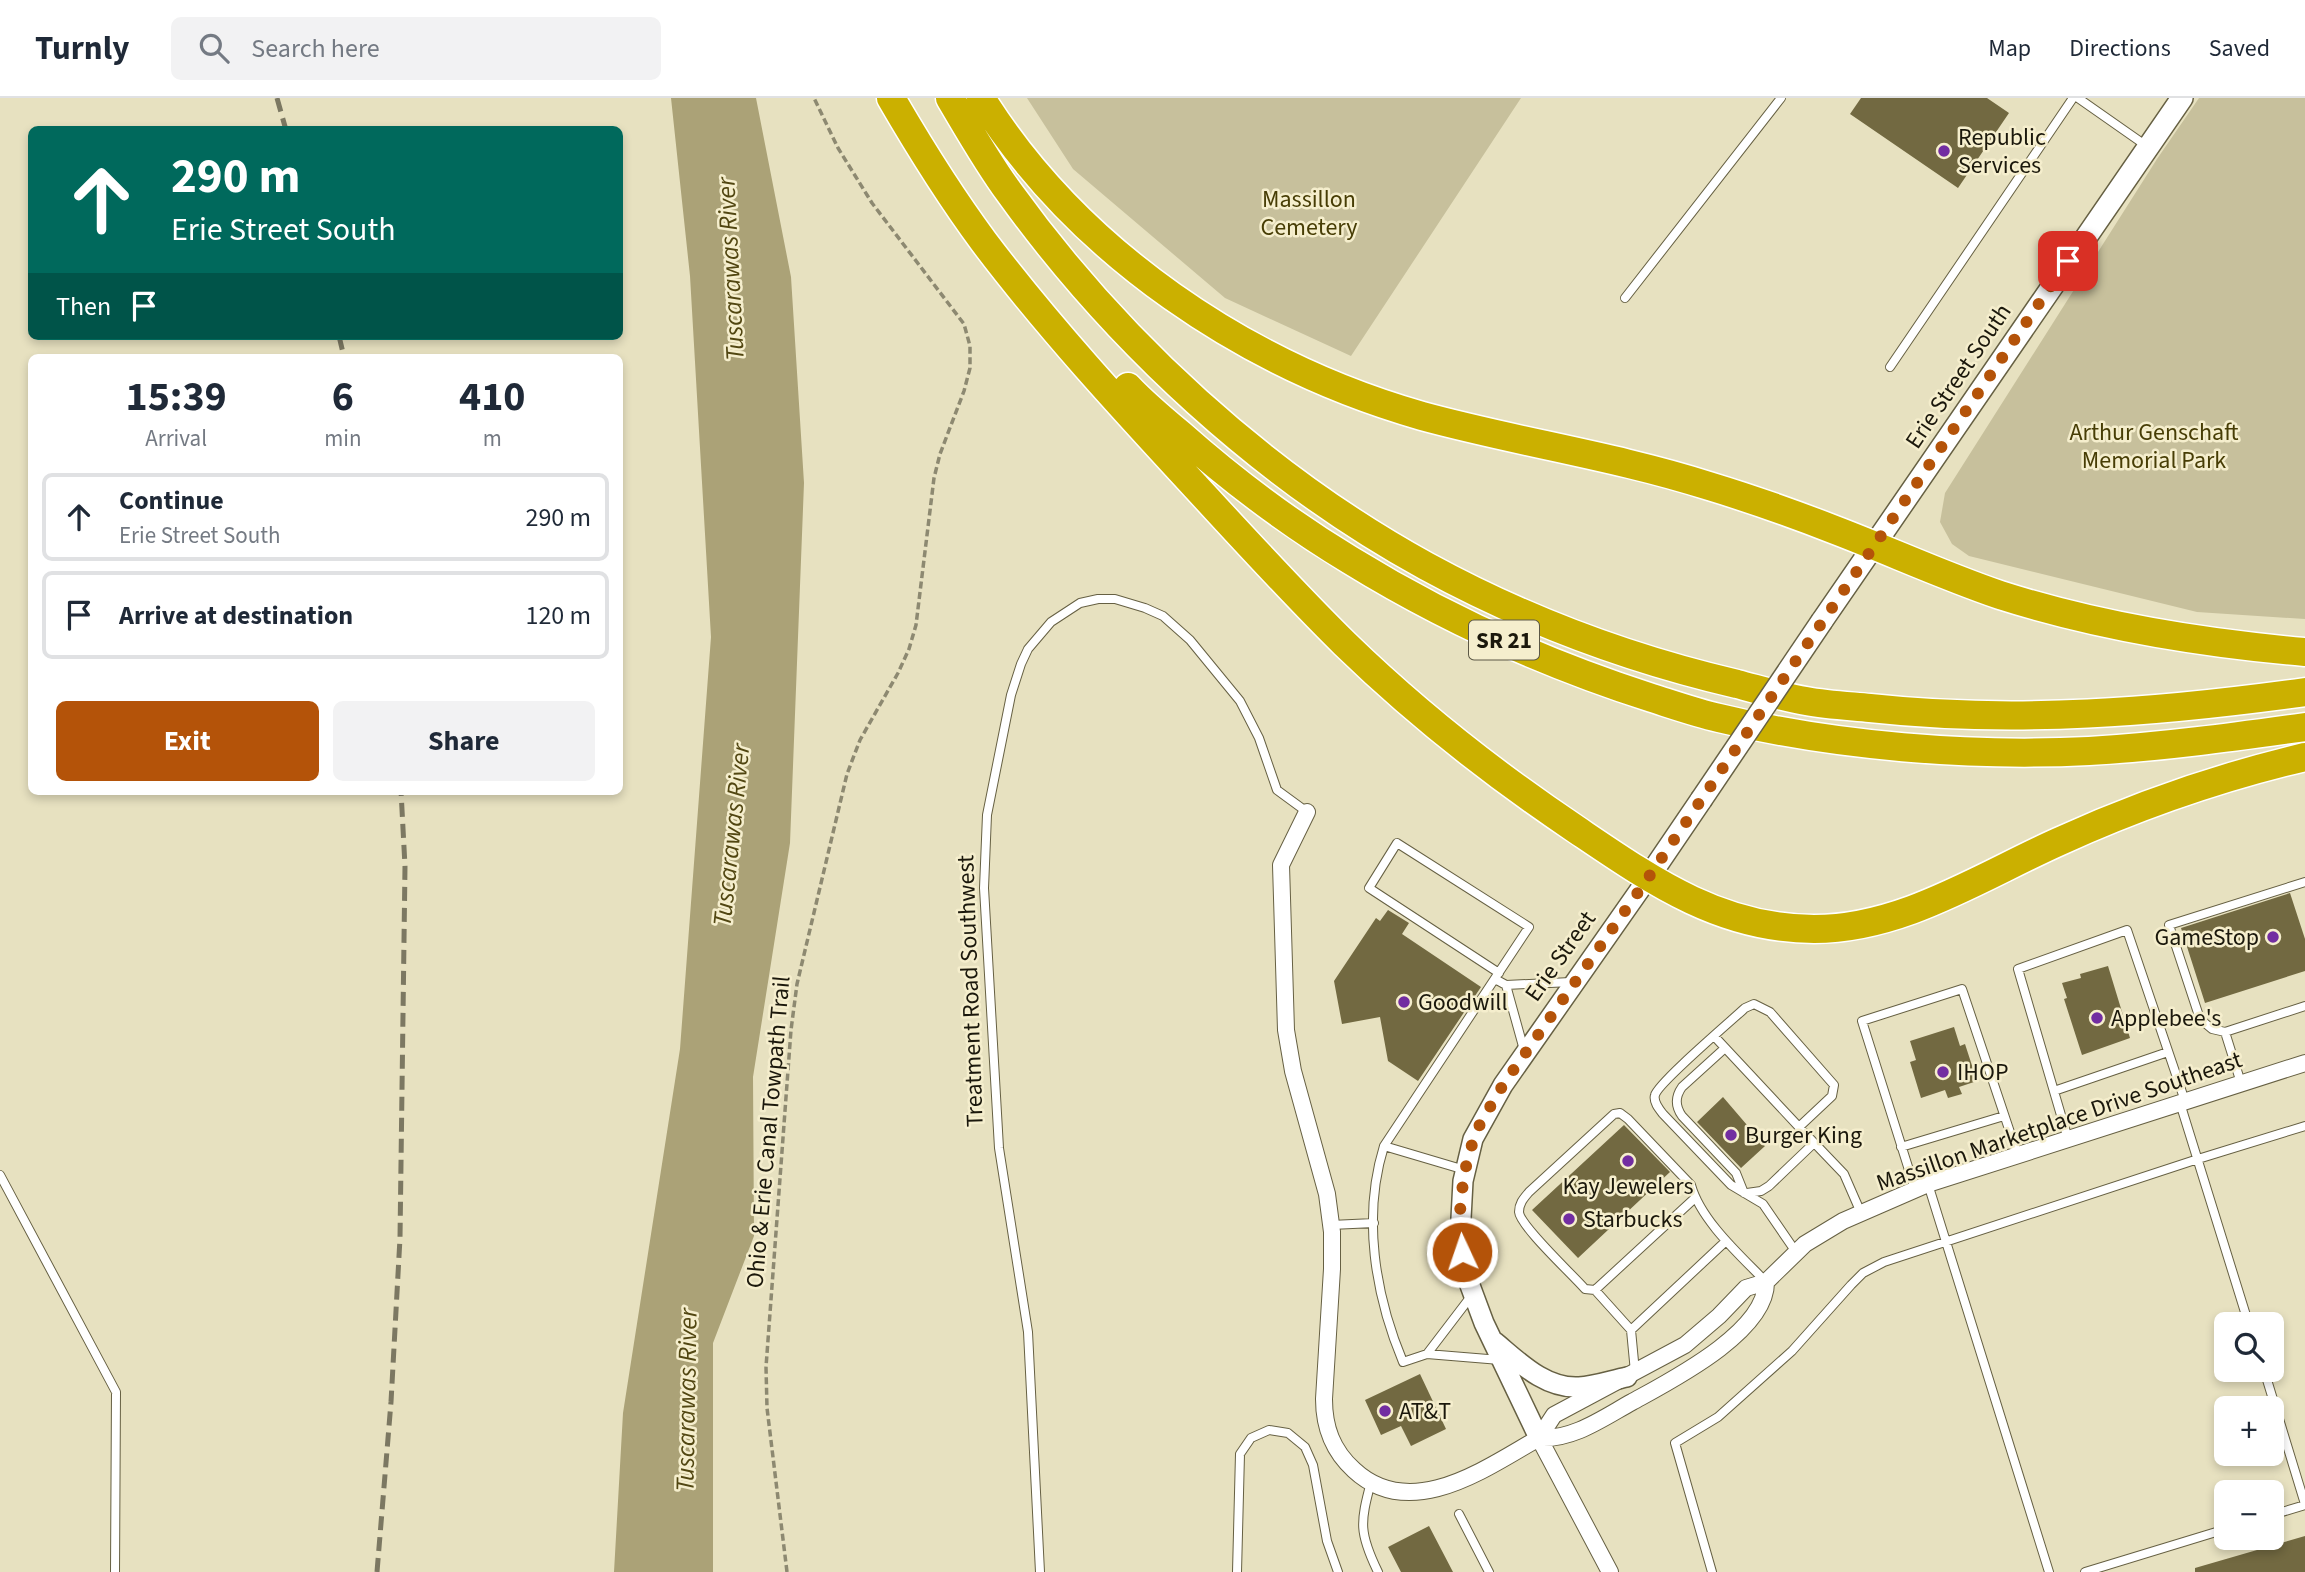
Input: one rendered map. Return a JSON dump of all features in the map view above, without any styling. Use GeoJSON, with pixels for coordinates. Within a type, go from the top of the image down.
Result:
{"type":"FeatureCollection","features":[{"type":"Feature","properties":{"kind":"highway"},"geometry":{"type":"LineString","coordinates":[[891,98],[948,191],[1025,295],[1266,562],[1346,645],[1434,723],[1536,802],[1679,896],[1760,924],[1817,929],[1859,925],[1914,909],[2056,842],[2162,800],[2305,757]]}},
{"type":"Feature","properties":{"kind":"highway","name":"SR 21"},"geometry":{"type":"LineString","coordinates":[[910,98],[964,189],[1015,261],[1053,307],[1137,397],[1209,460],[1311,536],[1395,588],[1460,621],[1606,683],[1717,718],[1773,730],[1883,746],[2012,752],[2086,751],[2305,727]]}},
{"type":"Feature","properties":{"kind":"highway","name":"SR 21"},"geometry":{"type":"LineString","coordinates":[[950,98],[1000,179],[1039,233],[1077,278],[1195,400],[1318,498],[1356,524],[1425,566],[1525,614],[1579,636],[1690,673],[1807,701],[1917,713],[1976,716],[2102,714],[2208,705],[2305,692]]}},
{"type":"Feature","properties":{"kind":"highway"},"geometry":{"type":"LineString","coordinates":[[981,98],[1020,153],[1058,197],[1109,246],[1177,299],[1250,344],[1367,397],[1421,415],[1657,470],[1780,509],[1998,594],[2068,615],[2185,639],[2305,652]]}},
{"type":"Feature","properties":{"kind":"main road","name":"Erie Street South"},"geometry":{"type":"LineString","coordinates":[[1874,546],[2182,98]]}},
{"type":"Feature","properties":{"kind":"main road","name":"Erie Street"},"geometry":{"type":"LineString","coordinates":[[1648,878],[1874,546]]}},
{"type":"Feature","properties":{"kind":"street","name":"Treatment Road Southwest"},"geometry":{"type":"LineString","coordinates":[[1307,812],[1281,865],[1286,1030],[1293,1071],[1327,1194],[1331,1225],[1332,1269],[1324,1417],[1328,1434],[1336,1449],[1357,1473],[1383,1488],[1412,1492],[1438,1489],[1482,1470],[1539,1438]]}},
{"type":"Feature","properties":{"kind":"street","name":"Erie Street"},"geometry":{"type":"LineString","coordinates":[[1539,1438],[1492,1339],[1464,1266],[1460,1237],[1460,1202],[1465,1170],[1480,1124],[1573,982],[1648,878]]}},
{"type":"Feature","properties":{"kind":"street","name":"Massillon Marketplace Drive Southeast"},"geometry":{"type":"LineString","coordinates":[[1539,1438],[1554,1415],[1631,1375],[1696,1336],[1746,1288],[1766,1282],[1797,1252],[1821,1234],[1861,1213],[1921,1187],[2305,1063]]}},
{"type":"Feature","properties":{"kind":"street","name":"Massillon Marketplace Drive Southeast"},"geometry":{"type":"LineString","coordinates":[[1539,1438],[1569,1435],[1696,1367],[1721,1348],[1759,1308],[1766,1295],[1766,1282]]}},
{"type":"Feature","properties":{"kind":"street"},"geometry":{"type":"LineString","coordinates":[[1492,1339],[1536,1374],[1558,1385],[1585,1387],[1631,1375]]}},
{"type":"Feature","properties":{"kind":"street"},"geometry":{"type":"LineString","coordinates":[[1539,1438],[1610,1572]]}},
{"type":"Feature","properties":{"kind":"lane"},"geometry":{"type":"LineString","coordinates":[[1625,298],[1781,98]]}},
{"type":"Feature","properties":{"kind":"lane"},"geometry":{"type":"LineString","coordinates":[[1890,367],[2075,98],[2148,147]]}},
{"type":"Feature","properties":{"kind":"lane","name":"Treatment Road Southwest"},"geometry":{"type":"LineString","coordinates":[[1040,1572],[1028,1332],[999,1148],[984,888],[987,815],[1011,695],[1028,649],[1051,622],[1080,603],[1115,599],[1145,608],[1163,617],[1190,640],[1240,701],[1259,738],[1277,790],[1307,812]]}},
{"type":"Feature","properties":{"kind":"lane"},"geometry":{"type":"LineString","coordinates":[[1502,1361],[1427,1354],[1403,1363],[1389,1329],[1376,1263],[1373,1199],[1376,1172],[1384,1146],[1497,976],[1529,927],[1397,843],[1369,888],[1497,976],[1506,985],[1525,1053]]}},
{"type":"Feature","properties":{"kind":"lane"},"geometry":{"type":"LineString","coordinates":[[2305,882],[2169,925],[2200,1019],[2212,1029],[2225,1032],[2305,1006]]}},
{"type":"Feature","properties":{"kind":"lane"},"geometry":{"type":"LineString","coordinates":[[2068,1139],[2018,969],[2127,930],[2168,1052],[2245,1312]]}},
{"type":"Feature","properties":{"kind":"lane"},"geometry":{"type":"LineString","coordinates":[[1506,985],[1573,982]]}},
{"type":"Feature","properties":{"kind":"lane"},"geometry":{"type":"LineString","coordinates":[[2018,1156],[1962,989],[1862,1021],[1901,1147],[1946,1241],[2049,1572]]}},
{"type":"Feature","properties":{"kind":"lane"},"geometry":{"type":"LineString","coordinates":[[1797,1252],[1763,1204],[1731,1185],[1659,1109],[1655,1100],[1659,1088],[1714,1036],[1748,1006],[1758,1005],[1770,1012],[1834,1085],[1832,1096],[1800,1127]]}},
{"type":"Feature","properties":{"kind":"lane"},"geometry":{"type":"LineString","coordinates":[[2225,1032],[2241,1083]]}},
{"type":"Feature","properties":{"kind":"lane"},"geometry":{"type":"LineString","coordinates":[[1714,1036],[1844,1174],[1861,1213]]}},
{"type":"Feature","properties":{"kind":"lane"},"geometry":{"type":"LineString","coordinates":[[1725,1048],[1682,1087],[1677,1096],[1677,1105],[1682,1116],[1736,1173],[1744,1193]]}},
{"type":"Feature","properties":{"kind":"lane"},"geometry":{"type":"LineString","coordinates":[[2054,1091],[2168,1052]]}},
{"type":"Feature","properties":{"kind":"lane"},"geometry":{"type":"LineString","coordinates":[[1631,1375],[1631,1330],[1595,1290],[1585,1289],[1527,1226],[1519,1210],[1521,1201],[1529,1192],[1604,1122],[1618,1113],[1628,1119],[1692,1185],[1695,1198],[1726,1241],[1766,1282]]}},
{"type":"Feature","properties":{"kind":"lane"},"geometry":{"type":"LineString","coordinates":[[1901,1147],[2004,1116]]}},
{"type":"Feature","properties":{"kind":"lane"},"geometry":{"type":"LineString","coordinates":[[1712,1572],[1675,1443],[1712,1423],[1763,1379],[1863,1273],[1884,1262],[1946,1241],[2305,1126]]}},
{"type":"Feature","properties":{"kind":"lane"},"geometry":{"type":"LineString","coordinates":[[1744,1193],[1761,1191],[1769,1186],[1814,1143]]}},
{"type":"Feature","properties":{"kind":"lane"},"geometry":{"type":"LineString","coordinates":[[1384,1146],[1465,1170]]}},
{"type":"Feature","properties":{"kind":"lane"},"geometry":{"type":"LineString","coordinates":[[0,1175],[116,1392],[115,1572]]}},
{"type":"Feature","properties":{"kind":"lane"},"geometry":{"type":"LineString","coordinates":[[1595,1290],[1695,1198]]}},
{"type":"Feature","properties":{"kind":"lane"},"geometry":{"type":"LineString","coordinates":[[1331,1225],[1374,1223]]}},
{"type":"Feature","properties":{"kind":"lane"},"geometry":{"type":"LineString","coordinates":[[1631,1330],[1726,1241]]}},
{"type":"Feature","properties":{"kind":"lane"},"geometry":{"type":"LineString","coordinates":[[1427,1354],[1473,1294]]}},
{"type":"Feature","properties":{"kind":"lane"},"geometry":{"type":"LineString","coordinates":[[2267,1382],[2305,1504],[2284,1511]]}},
{"type":"Feature","properties":{"kind":"lane"},"geometry":{"type":"LineString","coordinates":[[1237,1572],[1240,1454],[1251,1438],[1269,1430],[1281,1430],[1294,1436],[1310,1456],[1327,1541],[1338,1572]]}},
{"type":"Feature","properties":{"kind":"lane"},"geometry":{"type":"LineString","coordinates":[[1371,1482],[1362,1531],[1367,1550],[1378,1572]]}},
{"type":"Feature","properties":{"kind":"lane"},"geometry":{"type":"LineString","coordinates":[[1459,1514],[1489,1572]]}},
{"type":"Feature","properties":{"kind":"lane"},"geometry":{"type":"LineString","coordinates":[[2085,1572],[2214,1533]]}},
{"type":"Feature","properties":{"kind":"path","name":"Ohio & Erie Canal Towpath Trail"},"geometry":{"type":"LineString","coordinates":[[787,1572],[767,1408],[766,1367],[791,1030],[797,984],[847,774],[860,740],[909,649],[920,593],[934,478],[970,369],[970,346],[964,324],[872,203],[838,148],[814,98]]}},
{"type":"Feature","properties":{"kind":"green space","name":"Massillon Cemetery"},"geometry":{"type":"Polygon","coordinates":[[[1027,98],[1521,98],[1351,356],[1225,298],[1073,169],[1027,98]]]}},
{"type":"Feature","properties":{"kind":"green space","name":"Arthur Genschaft Memorial Park"},"geometry":{"type":"Polygon","coordinates":[[[2199,98],[2305,98],[2305,619],[2197,612],[1969,556],[1952,544],[1940,522],[1945,493],[2157,159],[2199,98]]]}},
{"type":"Feature","properties":{"kind":"water","name":"Tuscarawas River"},"geometry":{"type":"Polygon","coordinates":[[[671,98],[756,98],[791,277],[804,483],[790,843],[753,1077],[754,1236],[713,1343],[713,1572],[614,1572],[623,1413],[680,1049],[711,637],[690,276],[671,98]]]}},
{"type":"Feature","properties":{"kind":"building","name":"Republic Services"},"geometry":{"type":"Polygon","coordinates":[[[1861,98],[1987,98],[2009,113],[1958,188],[1850,114],[1861,98]]]}},
{"type":"Feature","properties":{"kind":"building"},"geometry":{"type":"Polygon","coordinates":[[[2290,893],[2305,939],[2305,971],[2205,1003],[2181,928],[2290,893]]]}},
{"type":"Feature","properties":{"kind":"building","name":"Goodwill"},"geometry":{"type":"Polygon","coordinates":[[[1388,910],[1409,923],[1402,934],[1481,987],[1418,1081],[1388,1061],[1380,1017],[1342,1024],[1334,981],[1376,918],[1380,921],[1388,910]]]}},
{"type":"Feature","properties":{"kind":"building","name":"Applebee's"},"geometry":{"type":"Polygon","coordinates":[[[2108,966],[2130,1038],[2082,1055],[2064,999],[2067,998],[2062,983],[2081,978],[2080,974],[2108,966]]]}},
{"type":"Feature","properties":{"kind":"building","name":"IHOP"},"geometry":{"type":"Polygon","coordinates":[[[1954,1027],[1960,1046],[1965,1044],[1977,1081],[1959,1087],[1962,1094],[1948,1098],[1945,1090],[1921,1098],[1910,1062],[1916,1060],[1910,1041],[1954,1027]]]}},
{"type":"Feature","properties":{"kind":"building","name":"Burger King"},"geometry":{"type":"Polygon","coordinates":[[[1723,1097],[1765,1146],[1741,1168],[1697,1122],[1723,1097]]]}},
{"type":"Feature","properties":{"kind":"building"},"geometry":{"type":"Polygon","coordinates":[[[1624,1125],[1670,1172],[1578,1258],[1532,1210],[1624,1125]]]}},
{"type":"Feature","properties":{"kind":"building"},"geometry":{"type":"Polygon","coordinates":[[[1420,1374],[1446,1429],[1411,1446],[1401,1426],[1381,1435],[1365,1400],[1420,1374]]]}},
{"type":"Feature","properties":{"kind":"building"},"geometry":{"type":"Polygon","coordinates":[[[1429,1526],[1453,1572],[1401,1572],[1388,1547],[1429,1526]]]}},
{"type":"Feature","properties":{"kind":"building"},"geometry":{"type":"Polygon","coordinates":[[[2305,1536],[2305,1572],[2195,1572],[2195,1568],[2257,1550],[2284,1550],[2284,1542],[2305,1536]]]}},
{"type":"Feature","properties":{"kind":"railway"},"geometry":{"type":"LineString","coordinates":[[277,98],[285,126]]}},
{"type":"Feature","properties":{"kind":"railway"},"geometry":{"type":"LineString","coordinates":[[340,340],[343,354]]}},
{"type":"Feature","properties":{"kind":"railway"},"geometry":{"type":"LineString","coordinates":[[377,1572],[391,1402],[400,1238],[405,866],[401,795]]}},
{"type":"Feature","properties":{"kind":"place","name":"Republic Services"},"geometry":{"type":"Point","coordinates":[1944,151]}},
{"type":"Feature","properties":{"kind":"place","name":"GameStop"},"geometry":{"type":"Point","coordinates":[2273,937]}},
{"type":"Feature","properties":{"kind":"place","name":"Goodwill"},"geometry":{"type":"Point","coordinates":[1404,1002]}},
{"type":"Feature","properties":{"kind":"place","name":"Applebee's"},"geometry":{"type":"Point","coordinates":[2097,1018]}},
{"type":"Feature","properties":{"kind":"place","name":"IHOP"},"geometry":{"type":"Point","coordinates":[1943,1072]}},
{"type":"Feature","properties":{"kind":"place","name":"Burger King"},"geometry":{"type":"Point","coordinates":[1731,1135]}},
{"type":"Feature","properties":{"kind":"place","name":"Kay Jewelers"},"geometry":{"type":"Point","coordinates":[1628,1161]}},
{"type":"Feature","properties":{"kind":"place","name":"Starbucks"},"geometry":{"type":"Point","coordinates":[1569,1219]}},
{"type":"Feature","properties":{"kind":"place","name":"AT&T"},"geometry":{"type":"Point","coordinates":[1385,1411]}},
{"type":"Feature","properties":{"kind":"route"},"geometry":{"type":"LineString","coordinates":[[1462,1252],[1460,1202],[1468,1155],[1480,1124],[1503,1085],[1648,878],[2068,261]]}}]}
